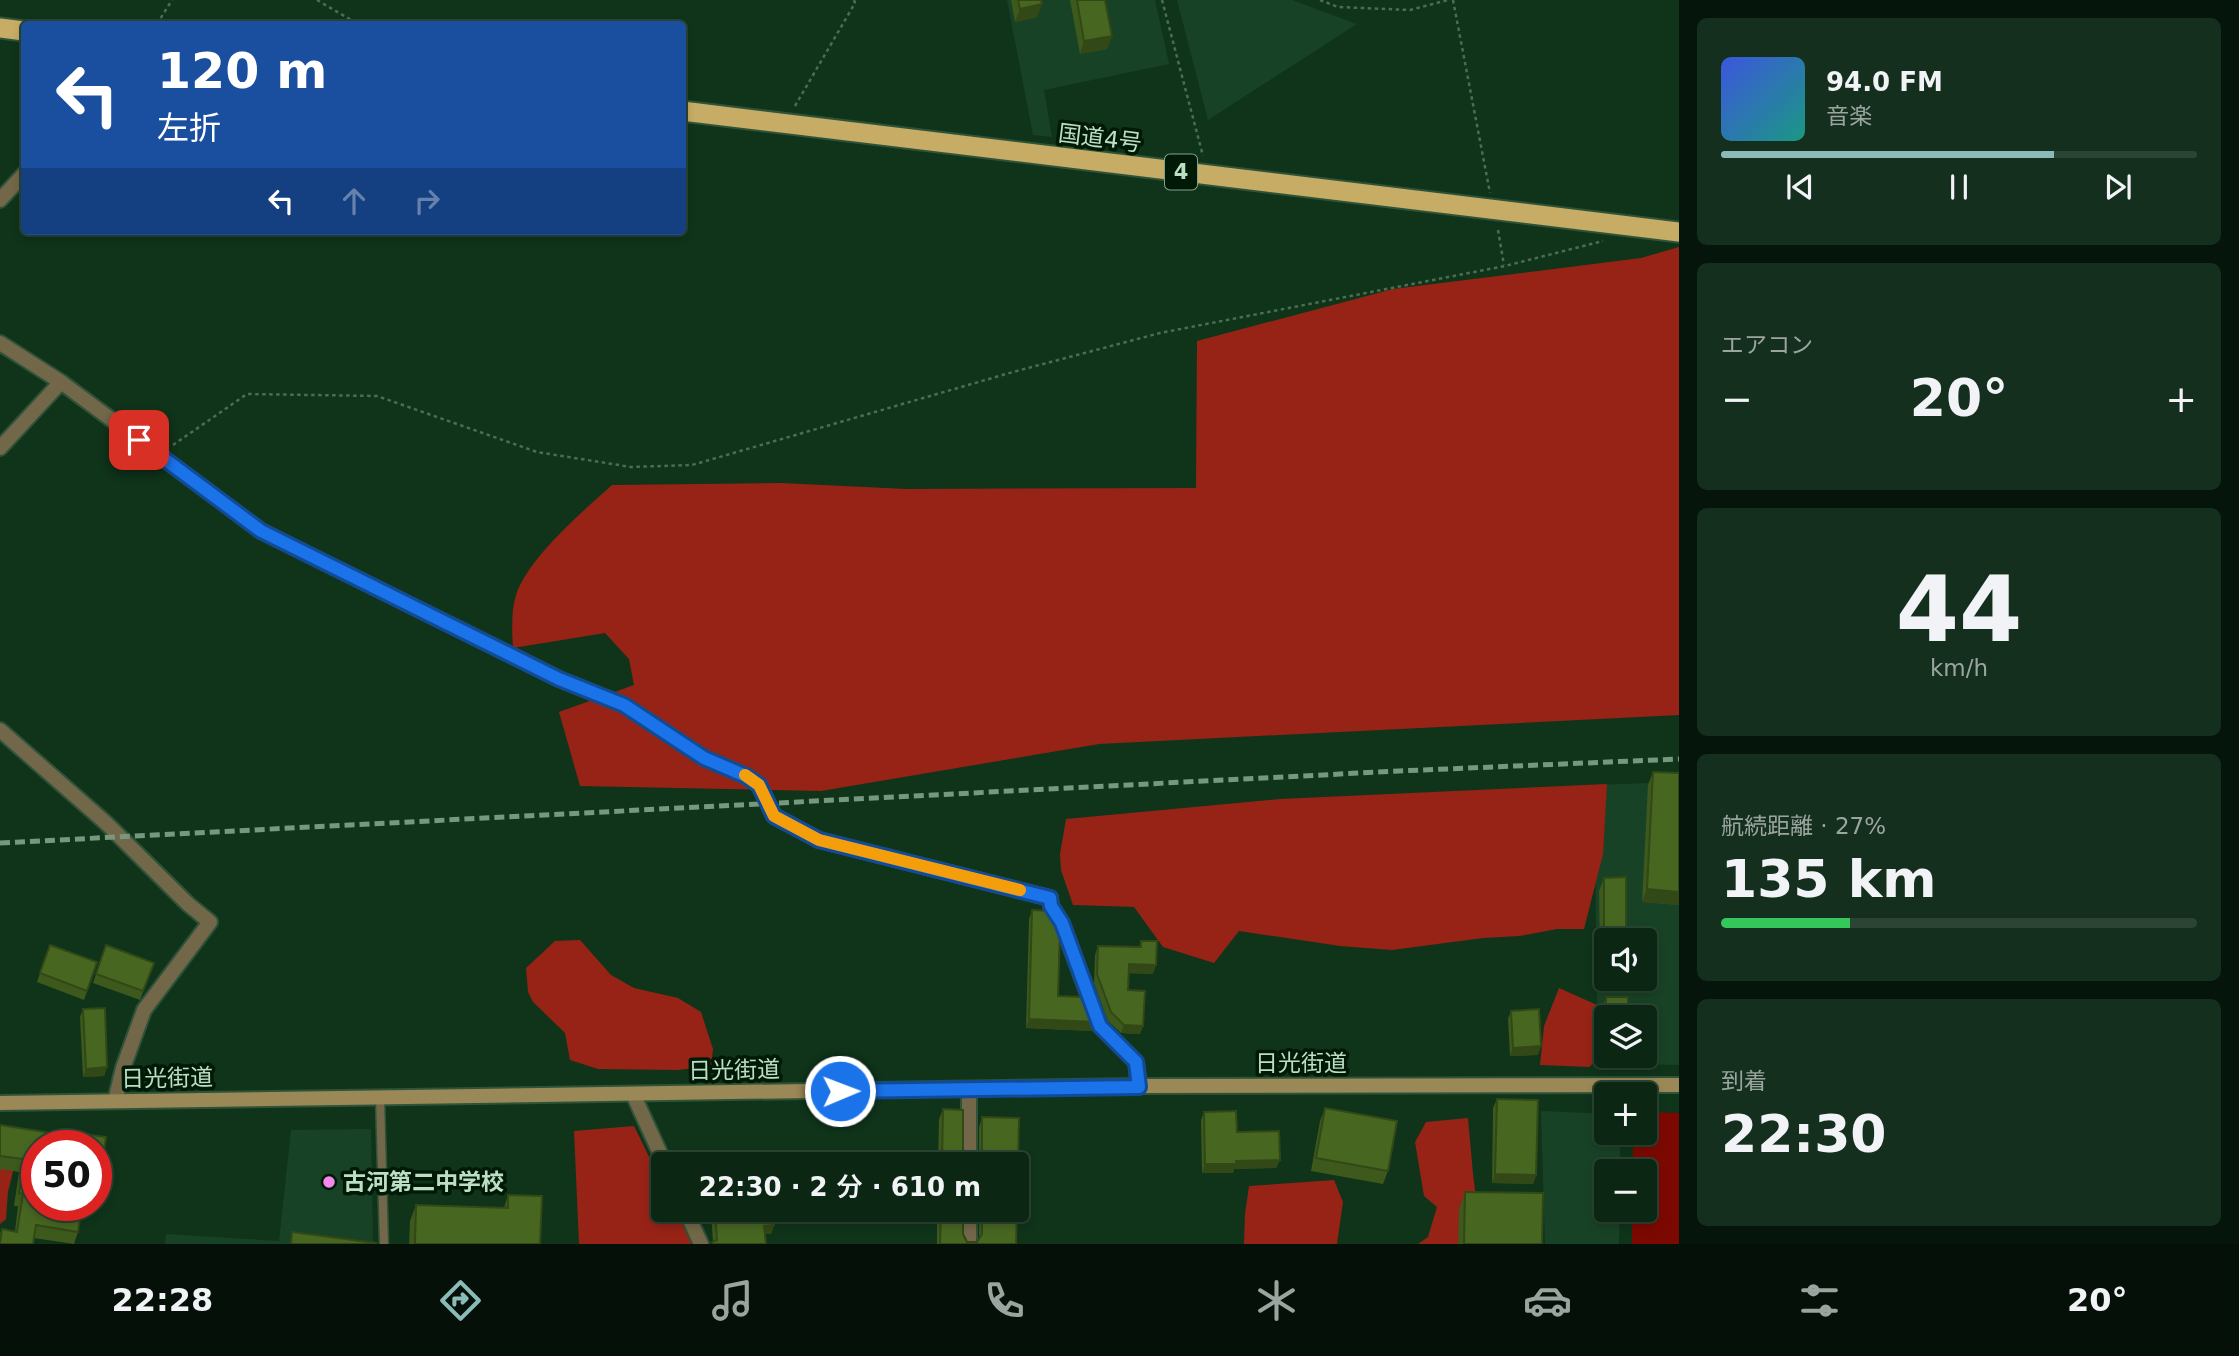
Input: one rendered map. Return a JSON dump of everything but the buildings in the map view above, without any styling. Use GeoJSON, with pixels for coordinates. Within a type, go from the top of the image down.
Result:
{"type":"FeatureCollection","features":[{"type":"Feature","properties":{"kind":"highway"},"geometry":{"type":"LineString","coordinates":[[0,28],[21,31]]}},
{"type":"Feature","properties":{"kind":"highway","name":"国道4号"},"geometry":{"type":"LineString","coordinates":[[686,111],[1679,232]]}},
{"type":"Feature","properties":{"kind":"main road","name":"日光街道"},"geometry":{"type":"LineString","coordinates":[[0,1103],[1139,1087],[1679,1085]]}},
{"type":"Feature","properties":{"kind":"street"},"geometry":{"type":"LineString","coordinates":[[0,200],[21,177]]}},
{"type":"Feature","properties":{"kind":"street"},"geometry":{"type":"LineString","coordinates":[[0,343],[61,382],[261,531],[559,679],[624,705],[704,758],[746,776],[759,785],[774,816],[819,840],[1050,898],[1100,1026],[1136,1062],[1139,1087]]}},
{"type":"Feature","properties":{"kind":"street"},"geometry":{"type":"LineString","coordinates":[[0,448],[61,382]]}},
{"type":"Feature","properties":{"kind":"street"},"geometry":{"type":"LineString","coordinates":[[0,730],[106,823],[188,904],[210,922],[144,1010],[122,1068],[115,1101]]}},
{"type":"Feature","properties":{"kind":"street"},"geometry":{"type":"LineString","coordinates":[[969,1089],[969,1152]]}},
{"type":"Feature","properties":{"kind":"street"},"geometry":{"type":"LineString","coordinates":[[633,1094],[659,1152]]}},
{"type":"Feature","properties":{"kind":"street"},"geometry":{"type":"LineString","coordinates":[[691,1222],[701,1244]]}},
{"type":"Feature","properties":{"kind":"street"},"geometry":{"type":"LineString","coordinates":[[969,1222],[969,1244]]}},
{"type":"Feature","properties":{"kind":"lane"},"geometry":{"type":"LineString","coordinates":[[380,1098],[384,1244]]}},
{"type":"Feature","properties":{"kind":"path"},"geometry":{"type":"LineString","coordinates":[[159,21],[172,0]]}},
{"type":"Feature","properties":{"kind":"path"},"geometry":{"type":"LineString","coordinates":[[317,0],[353,21]]}},
{"type":"Feature","properties":{"kind":"path"},"geometry":{"type":"LineString","coordinates":[[790,124],[792,111],[855,3],[854,0]]}},
{"type":"Feature","properties":{"kind":"path"},"geometry":{"type":"LineString","coordinates":[[1162,0],[1206,175]]}},
{"type":"Feature","properties":{"kind":"path"},"geometry":{"type":"LineString","coordinates":[[1320,0],[1338,7],[1410,10],[1448,0]]}},
{"type":"Feature","properties":{"kind":"path"},"geometry":{"type":"LineString","coordinates":[[1453,0],[1505,266]]}},
{"type":"Feature","properties":{"kind":"path"},"geometry":{"type":"LineString","coordinates":[[159,455],[247,394],[377,396],[537,452],[631,467],[692,465],[1013,372],[1160,333],[1505,266],[1597,244],[1614,236],[1616,225]]}},
{"type":"Feature","properties":{"kind":"shaded area"},"geometry":{"type":"Polygon","coordinates":[[[1007,0],[1155,0],[1169,64],[1044,90],[1052,137],[1033,135],[1007,0]]]}},
{"type":"Feature","properties":{"kind":"shaded area"},"geometry":{"type":"Polygon","coordinates":[[[1177,0],[1292,0],[1357,24],[1208,120],[1177,0]]]}},
{"type":"Feature","properties":{"kind":"shaded area"},"geometry":{"type":"Polygon","coordinates":[[[1679,247],[1679,715],[1099,744],[821,791],[580,786],[559,712],[634,685],[629,659],[605,633],[513,648],[513,608],[523,580],[558,536],[612,485],[781,483],[906,489],[1196,488],[1197,341],[1393,289],[1641,258],[1679,247]]]}},
{"type":"Feature","properties":{"kind":"shaded area"},"geometry":{"type":"Polygon","coordinates":[[[1679,782],[1679,1065],[1657,1065],[1657,1005],[1597,1005],[1597,991],[1657,991],[1657,928],[1596,928],[1594,785],[1679,782]]]}},
{"type":"Feature","properties":{"kind":"shaded area"},"geometry":{"type":"Polygon","coordinates":[[[1607,784],[1603,854],[1584,929],[1557,929],[1520,936],[1392,950],[1340,946],[1239,931],[1214,963],[1163,947],[1134,907],[1073,905],[1061,870],[1060,854],[1066,819],[1280,799],[1607,784]]]}},
{"type":"Feature","properties":{"kind":"shaded area"},"geometry":{"type":"Polygon","coordinates":[[[580,940],[611,975],[634,988],[678,998],[701,1012],[713,1049],[711,1066],[678,1070],[598,1069],[570,1060],[565,1033],[533,1002],[528,992],[526,968],[555,941],[580,940]]]}},
{"type":"Feature","properties":{"kind":"shaded area"},"geometry":{"type":"Polygon","coordinates":[[[1559,988],[1597,1005],[1594,1005],[1594,1063],[1589,1067],[1540,1065],[1544,1026],[1559,988]]]}},
{"type":"Feature","properties":{"kind":"shaded area"},"geometry":{"type":"Polygon","coordinates":[[[1541,1111],[1594,1113],[1594,1145],[1620,1145],[1620,1159],[1594,1159],[1594,1222],[1620,1222],[1619,1244],[1545,1244],[1541,1111]]]}},
{"type":"Feature","properties":{"kind":"shaded area"},"geometry":{"type":"Polygon","coordinates":[[[1657,1112],[1679,1113],[1679,1244],[1632,1244],[1632,1222],[1657,1222],[1657,1159],[1633,1159],[1633,1145],[1657,1145],[1657,1112]]]}},
{"type":"Feature","properties":{"kind":"shaded area"},"geometry":{"type":"Polygon","coordinates":[[[1468,1118],[1482,1244],[1418,1244],[1428,1237],[1437,1207],[1424,1196],[1415,1142],[1426,1122],[1468,1118]]]}},
{"type":"Feature","properties":{"kind":"shaded area"},"geometry":{"type":"Polygon","coordinates":[[[634,1126],[651,1161],[651,1222],[681,1222],[692,1244],[579,1244],[574,1131],[634,1126]]]}},
{"type":"Feature","properties":{"kind":"shaded area","name":"古河第二中学校"},"geometry":{"type":"Polygon","coordinates":[[[371,1129],[373,1244],[165,1244],[166,1234],[279,1241],[291,1130],[371,1129]]]}},
{"type":"Feature","properties":{"kind":"shaded area"},"geometry":{"type":"Polygon","coordinates":[[[0,1134],[15,1163],[8,1192],[6,1219],[0,1224],[0,1134]]]}},
{"type":"Feature","properties":{"kind":"shaded area"},"geometry":{"type":"Polygon","coordinates":[[[1334,1180],[1343,1202],[1337,1244],[1244,1244],[1249,1186],[1334,1180]]]}},
{"type":"Feature","properties":{"kind":"railway"},"geometry":{"type":"LineString","coordinates":[[0,843],[1679,759]]}},
{"type":"Feature","properties":{"kind":"slow traffic"},"geometry":{"type":"LineString","coordinates":[[745,775],[759,785],[774,816],[819,840],[1020,890]]}},
{"type":"Feature","properties":{"kind":"place","name":"古河第二中学校"},"geometry":{"type":"Point","coordinates":[329,1182]}},
{"type":"Feature","properties":{"kind":"route"},"geometry":{"type":"LineString","coordinates":[[139,440],[261,531],[559,679],[624,705],[704,758],[746,776],[759,785],[774,816],[819,840],[1050,898],[1100,1026],[1136,1062],[1139,1087],[840,1091]]}}]}
